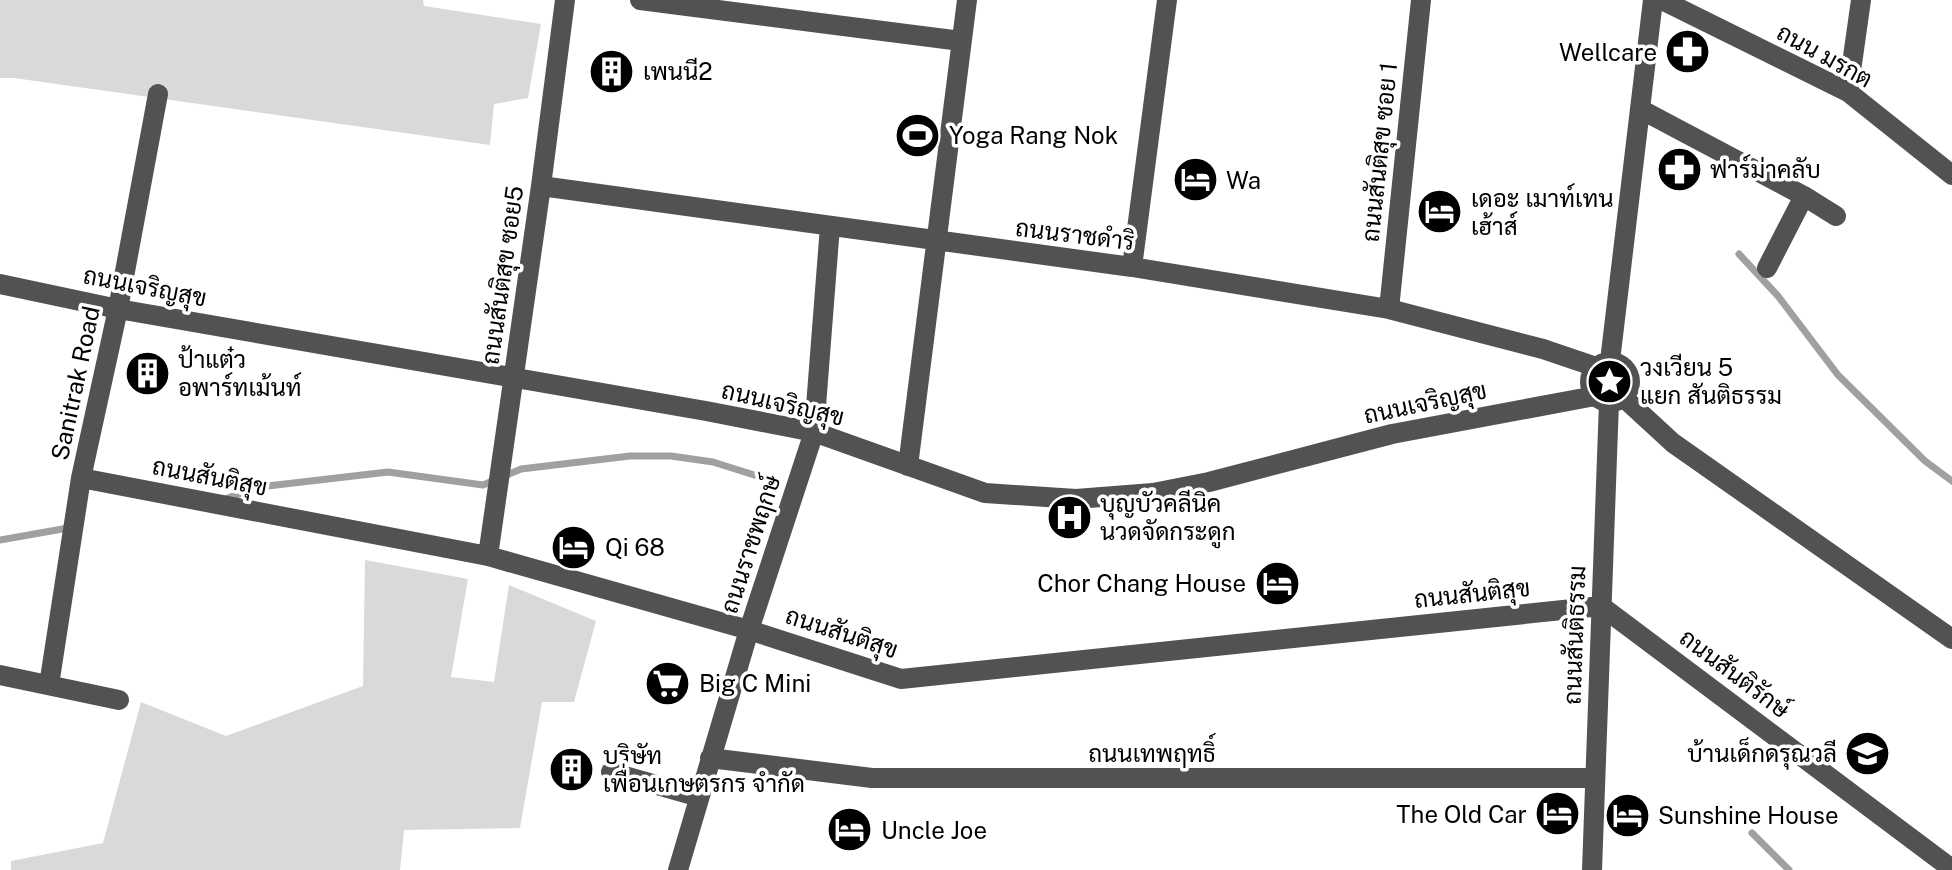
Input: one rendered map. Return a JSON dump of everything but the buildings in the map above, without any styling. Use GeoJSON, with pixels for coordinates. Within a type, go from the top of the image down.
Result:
{"type":"FeatureCollection","features":[{"type":"Feature","properties":{"kind":"street","name":"ถนนสันติสุข ซอย5"},"geometry":{"type":"LineString","coordinates":[[488,556],[565,0]]}},
{"type":"Feature","properties":{"kind":"street"},"geometry":{"type":"LineString","coordinates":[[640,0],[961,41]]}},
{"type":"Feature","properties":{"kind":"street"},"geometry":{"type":"LineString","coordinates":[[908,466],[967,0]]}},
{"type":"Feature","properties":{"kind":"street"},"geometry":{"type":"LineString","coordinates":[[1132,267],[1167,0]]}},
{"type":"Feature","properties":{"kind":"street","name":"ถนนสันติสุข ซอย 1"},"geometry":{"type":"LineString","coordinates":[[1389,309],[1421,0]]}},
{"type":"Feature","properties":{"kind":"street"},"geometry":{"type":"LineString","coordinates":[[1653,0],[1603,364],[1589,381],[1952,639]]}},
{"type":"Feature","properties":{"kind":"street","name":"ถนน มรกต"},"geometry":{"type":"LineString","coordinates":[[1662,0],[1848,92],[1952,175]]}},
{"type":"Feature","properties":{"kind":"street"},"geometry":{"type":"LineString","coordinates":[[1848,92],[1861,0]]}},
{"type":"Feature","properties":{"kind":"street","name":"Sanitrak Road"},"geometry":{"type":"LineString","coordinates":[[49,685],[81,478],[118,309],[158,94]]}},
{"type":"Feature","properties":{"kind":"street"},"geometry":{"type":"LineString","coordinates":[[1640,109],[1836,216]]}},
{"type":"Feature","properties":{"kind":"street","name":"ถนนราชดำริ"},"geometry":{"type":"LineString","coordinates":[[541,186],[1132,267],[1389,309],[1603,364]]}},
{"type":"Feature","properties":{"kind":"street"},"geometry":{"type":"LineString","coordinates":[[1767,268],[1804,196]]}},
{"type":"Feature","properties":{"kind":"street","name":"ถนนราชพฤกษ์"},"geometry":{"type":"LineString","coordinates":[[678,870],[749,630],[814,432],[830,226]]}},
{"type":"Feature","properties":{"kind":"street","name":"ถนนเจริญสุข"},"geometry":{"type":"LineString","coordinates":[[0,284],[118,309],[814,432],[985,493],[1076,499],[1153,493],[1209,482],[1392,434],[1609,398]]}},
{"type":"Feature","properties":{"kind":"street"},"geometry":{"type":"LineString","coordinates":[[1603,364],[1625,368],[1629,375],[1628,390],[1609,398]]}},
{"type":"Feature","properties":{"kind":"street","name":"ถนนสันติธรรม"},"geometry":{"type":"LineString","coordinates":[[1592,870],[1609,398]]}},
{"type":"Feature","properties":{"kind":"street","name":"ถนนสันติสุข"},"geometry":{"type":"LineString","coordinates":[[81,478],[488,556],[749,630],[901,679],[1601,606]]}},
{"type":"Feature","properties":{"kind":"street","name":"ถนนสันติรักษ์"},"geometry":{"type":"LineString","coordinates":[[1601,606],[1952,869]]}},
{"type":"Feature","properties":{"kind":"street"},"geometry":{"type":"LineString","coordinates":[[0,675],[119,700]]}},
{"type":"Feature","properties":{"kind":"street","name":"ถนนเทพฤทธิ์"},"geometry":{"type":"LineString","coordinates":[[710,758],[872,778],[1594,778]]}},
{"type":"Feature","properties":{"kind":"street"},"geometry":{"type":"LineString","coordinates":[[611,772],[699,797]]}},
{"type":"Feature","properties":{"kind":"shaded area"},"geometry":{"type":"Polygon","coordinates":[[[0,0],[423,0],[424,6],[541,24],[528,98],[494,104],[490,145],[0,78],[0,0]]]}},
{"type":"Feature","properties":{"kind":"shaded area"},"geometry":{"type":"Polygon","coordinates":[[[365,560],[468,579],[451,677],[494,682],[509,585],[596,621],[574,702],[542,702],[520,828],[404,830],[400,870],[11,870],[11,861],[103,843],[141,702],[226,736],[363,686],[365,560]]]}},
{"type":"Feature","properties":{"kind":"waterway"},"geometry":{"type":"LineString","coordinates":[[1739,254],[1778,296],[1838,375],[1925,461],[1952,481]]}},
{"type":"Feature","properties":{"kind":"waterway"},"geometry":{"type":"LineString","coordinates":[[225,499],[259,487],[388,472],[483,485],[521,469],[630,456],[671,456],[713,462],[776,482]]}},
{"type":"Feature","properties":{"kind":"waterway"},"geometry":{"type":"LineString","coordinates":[[0,540],[68,528]]}},
{"type":"Feature","properties":{"kind":"waterway"},"geometry":{"type":"LineString","coordinates":[[1752,833],[1789,870]]}},
{"type":"Feature","properties":{"kind":"place","name":"Wellcare"},"geometry":{"type":"Point","coordinates":[1688,52]}},
{"type":"Feature","properties":{"kind":"place","name":"เพนนี2"},"geometry":{"type":"Point","coordinates":[612,71]}},
{"type":"Feature","properties":{"kind":"place","name":"Yoga Rang Nok"},"geometry":{"type":"Point","coordinates":[918,135]}},
{"type":"Feature","properties":{"kind":"place","name":"ฟาร์ม่าคลับ"},"geometry":{"type":"Point","coordinates":[1679,169]}},
{"type":"Feature","properties":{"kind":"place","name":"Wa"},"geometry":{"type":"Point","coordinates":[1195,180]}},
{"type":"Feature","properties":{"kind":"place","name":"เดอะ เมาท์เทน เฮ้าส์"},"geometry":{"type":"Point","coordinates":[1440,212]}},
{"type":"Feature","properties":{"kind":"place","name":"ป้าแต๋ว อพาร์ทเม้นท์"},"geometry":{"type":"Point","coordinates":[147,373]}},
{"type":"Feature","properties":{"kind":"place","name":"วงเวียน 5 แยก สันติธรรม"},"geometry":{"type":"Point","coordinates":[1609,381]}},
{"type":"Feature","properties":{"kind":"place","name":"บุญบัวคลีนิค นวดจัดกระดูก"},"geometry":{"type":"Point","coordinates":[1069,517]}},
{"type":"Feature","properties":{"kind":"place","name":"Qi 68"},"geometry":{"type":"Point","coordinates":[574,547]}},
{"type":"Feature","properties":{"kind":"place","name":"Chor Chang House"},"geometry":{"type":"Point","coordinates":[1277,583]}},
{"type":"Feature","properties":{"kind":"place","name":"Big C Mini"},"geometry":{"type":"Point","coordinates":[668,683]}},
{"type":"Feature","properties":{"kind":"place","name":"บ้านเด็กดรุณวลี"},"geometry":{"type":"Point","coordinates":[1868,753]}},
{"type":"Feature","properties":{"kind":"place","name":"บริษัท เพื่อนเกษตรกร จำกัด"},"geometry":{"type":"Point","coordinates":[572,769]}},
{"type":"Feature","properties":{"kind":"place","name":"The Old Car"},"geometry":{"type":"Point","coordinates":[1558,814]}},
{"type":"Feature","properties":{"kind":"place","name":"Sunshine House"},"geometry":{"type":"Point","coordinates":[1627,815]}},
{"type":"Feature","properties":{"kind":"place","name":"Uncle Joe"},"geometry":{"type":"Point","coordinates":[850,830]}}]}
